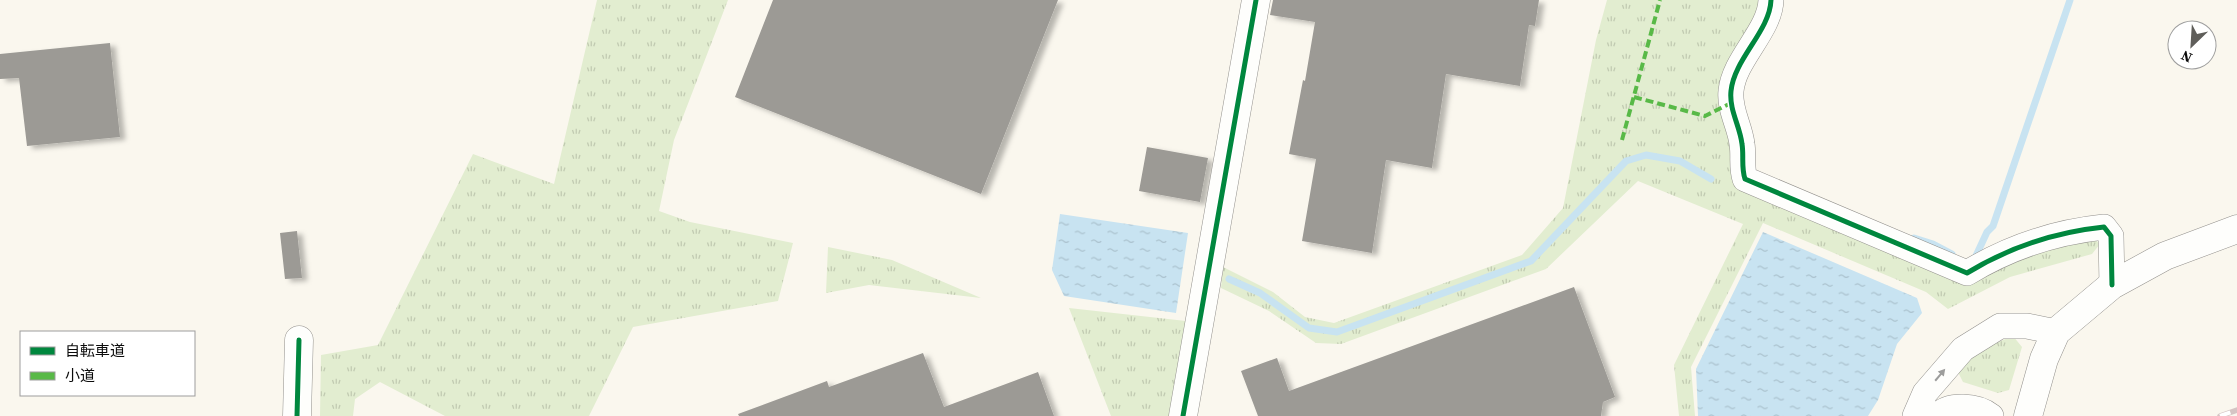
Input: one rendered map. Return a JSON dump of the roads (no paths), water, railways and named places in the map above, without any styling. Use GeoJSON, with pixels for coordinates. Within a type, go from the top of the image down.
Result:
{"type":"FeatureCollection","features":[{"type":"Feature","properties":{"kind":"street"},"geometry":{"type":"LineString","coordinates":[[1183,416],[1256,0]]}},
{"type":"Feature","properties":{"kind":"street"},"geometry":{"type":"LineString","coordinates":[[1771,0],[1768,14],[1734,76],[1731,90],[1731,103],[1742,144],[1742,172],[1745,178],[1967,273],[1993,257],[2029,244],[2080,230],[2104,227],[2111,236],[2112,286]]}},
{"type":"Feature","properties":{"kind":"street"},"geometry":{"type":"LineString","coordinates":[[2028,416],[2044,359],[2056,332],[2112,286],[2165,256],[2237,229]]}},
{"type":"Feature","properties":{"kind":"street"},"geometry":{"type":"LineString","coordinates":[[1915,416],[1925,393],[1963,349],[2000,326],[2027,326],[2056,332]]}},
{"type":"Feature","properties":{"kind":"street"},"geometry":{"type":"LineString","coordinates":[[297,416],[299,340]]}},
{"type":"Feature","properties":{"kind":"street"},"geometry":{"type":"LineString","coordinates":[[1937,416],[1943,410],[1960,406],[1991,416]]}},
{"type":"Feature","properties":{"kind":"water"},"geometry":{"type":"Polygon","coordinates":[[[1060,214],[1188,233],[1176,313],[1064,296],[1052,270],[1060,214]]]}},
{"type":"Feature","properties":{"kind":"water"},"geometry":{"type":"Polygon","coordinates":[[[1763,232],[1917,298],[1922,313],[1897,344],[1878,400],[1868,416],[1698,416],[1696,369],[1763,232]]]}},
{"type":"Feature","properties":{"kind":"waterway"},"geometry":{"type":"LineString","coordinates":[[1975,258],[1987,232],[1993,226],[2070,0]]}},
{"type":"Feature","properties":{"kind":"waterway"},"geometry":{"type":"LineString","coordinates":[[1229,279],[1260,293],[1309,328],[1337,332],[1531,261],[1626,161],[1646,155],[1680,161],[1711,179]]}},
{"type":"Feature","properties":{"kind":"waterway"},"geometry":{"type":"LineString","coordinates":[[1914,238],[1933,244],[1952,254]]}},
{"type":"Feature","properties":{"kind":"railway"},"geometry":{"type":"LineString","coordinates":[[2220,416],[2237,410]]}}]}
